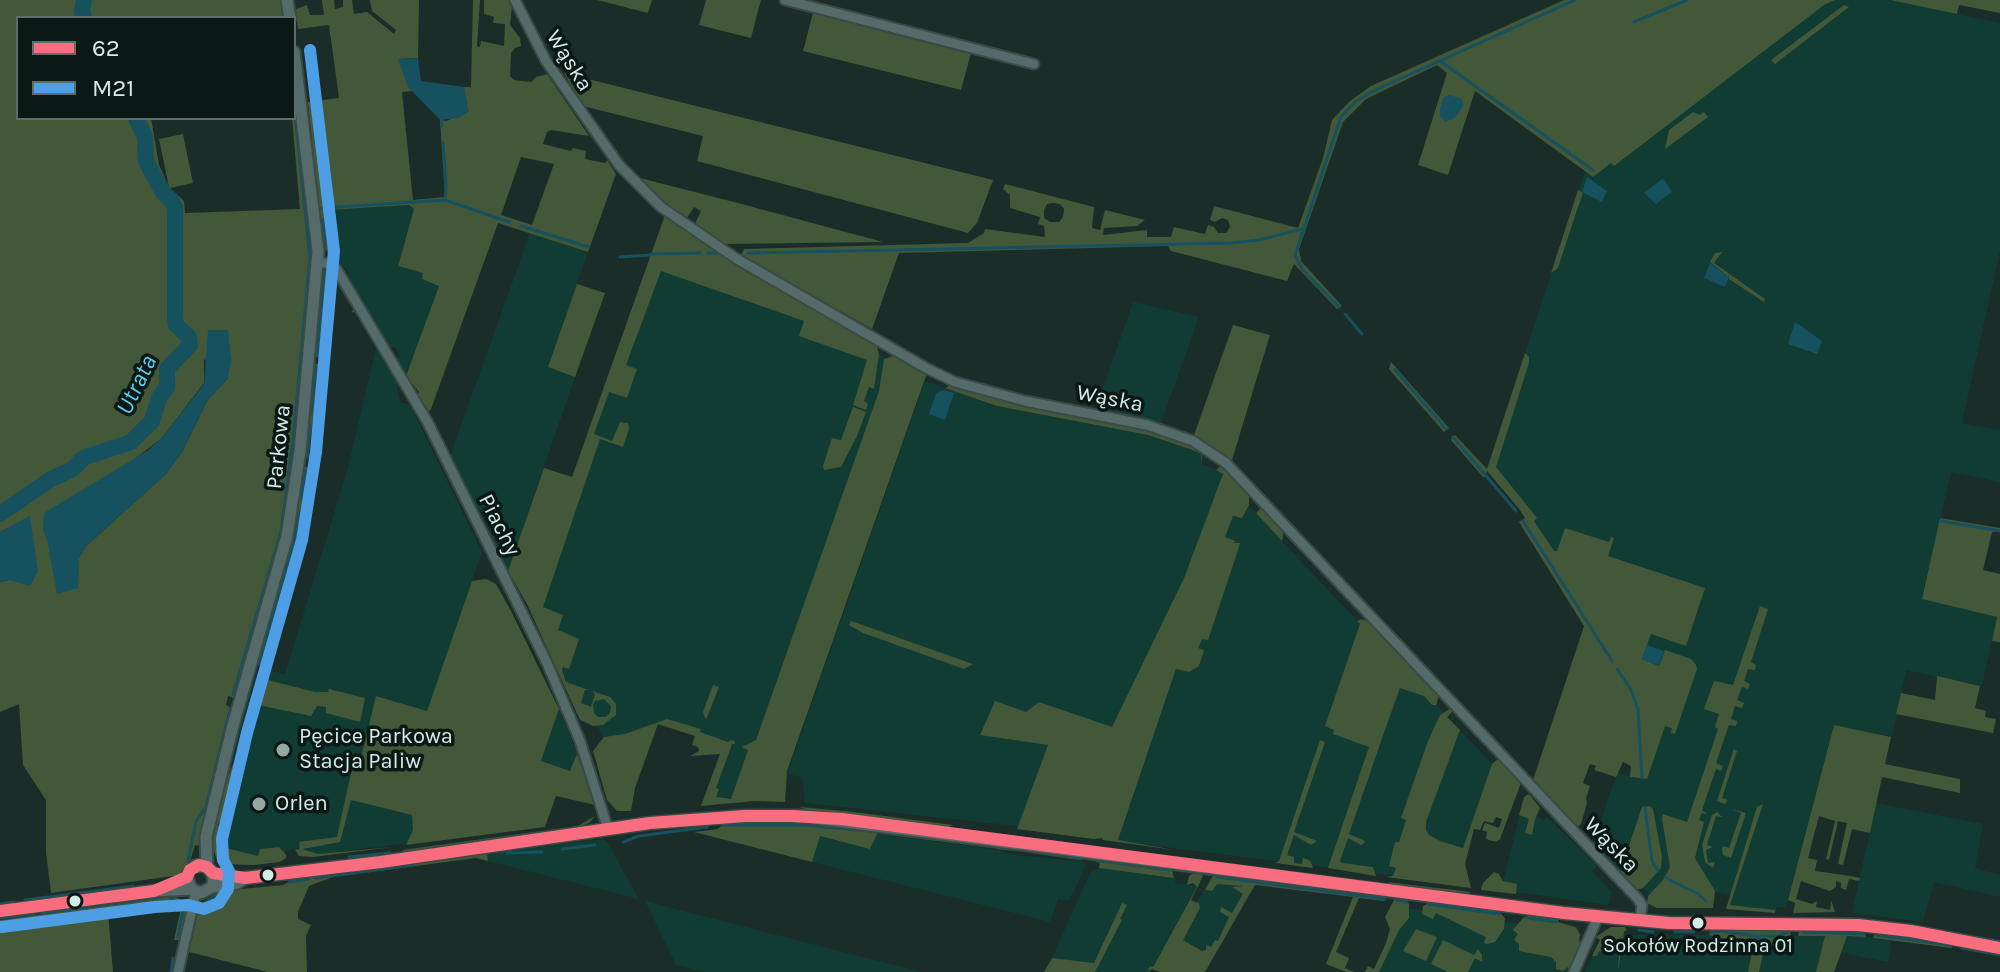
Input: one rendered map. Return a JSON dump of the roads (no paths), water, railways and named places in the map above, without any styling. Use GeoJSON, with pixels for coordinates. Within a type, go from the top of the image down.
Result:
{"type":"FeatureCollection","features":[{"type":"Feature","properties":{"kind":"street","name":"Wąska"},"geometry":{"type":"LineString","coordinates":[[515,0],[546,61],[619,165],[661,207],[737,259],[955,382],[1025,401],[1147,425],[1193,441],[1226,463],[1637,898],[1642,905],[1640,921]]}},
{"type":"Feature","properties":{"kind":"street"},"geometry":{"type":"LineString","coordinates":[[785,0],[1034,64]]}},
{"type":"Feature","properties":{"kind":"street","name":"Parkowa"},"geometry":{"type":"LineString","coordinates":[[205,869],[200,846],[206,837],[228,741],[291,514],[317,262],[313,200],[296,68]]}},
{"type":"Feature","properties":{"kind":"street","name":"Piachy"},"geometry":{"type":"LineString","coordinates":[[317,262],[329,264],[338,271],[427,421],[547,663],[580,741],[608,829]]}},
{"type":"Feature","properties":{"kind":"street"},"geometry":{"type":"LineString","coordinates":[[178,972],[191,886],[190,870],[205,869],[245,878],[608,829],[745,816],[820,817],[1598,917],[1640,921],[1858,925],[2000,948]]}},
{"type":"Feature","properties":{"kind":"street"},"geometry":{"type":"LineString","coordinates":[[205,869],[212,887]]}},
{"type":"Feature","properties":{"kind":"street"},"geometry":{"type":"LineString","coordinates":[[0,911],[191,886],[205,892],[212,887],[237,883],[245,878]]}},
{"type":"Feature","properties":{"kind":"street"},"geometry":{"type":"LineString","coordinates":[[1574,972],[1598,917]]}},
{"type":"Feature","properties":{"kind":"water"},"geometry":{"type":"Polygon","coordinates":[[[418,58],[421,81],[464,87],[468,112],[458,118],[440,120],[408,87],[398,59],[418,58]]]}},
{"type":"Feature","properties":{"kind":"water"},"geometry":{"type":"Polygon","coordinates":[[[1450,95],[1462,99],[1463,106],[1455,118],[1445,122],[1440,116],[1440,108],[1444,97],[1450,95]]]}},
{"type":"Feature","properties":{"kind":"water"},"geometry":{"type":"Polygon","coordinates":[[[1587,177],[1607,191],[1602,202],[1582,192],[1587,177]]]}},
{"type":"Feature","properties":{"kind":"water"},"geometry":{"type":"Polygon","coordinates":[[[1663,178],[1672,192],[1656,204],[1644,193],[1663,178]]]}},
{"type":"Feature","properties":{"kind":"water"},"geometry":{"type":"Polygon","coordinates":[[[1710,263],[1729,277],[1725,287],[1704,278],[1710,263]]]}},
{"type":"Feature","properties":{"kind":"water"},"geometry":{"type":"Polygon","coordinates":[[[1795,322],[1822,341],[1817,354],[1788,344],[1795,322]]]}},
{"type":"Feature","properties":{"kind":"water"},"geometry":{"type":"Polygon","coordinates":[[[208,330],[228,330],[231,360],[228,378],[207,401],[182,452],[166,474],[86,546],[79,558],[78,588],[57,594],[43,529],[44,513],[147,451],[162,438],[204,384],[208,330]]]}},
{"type":"Feature","properties":{"kind":"water"},"geometry":{"type":"Polygon","coordinates":[[[943,390],[954,393],[945,420],[929,414],[936,393],[943,390]]]}},
{"type":"Feature","properties":{"kind":"water"},"geometry":{"type":"Polygon","coordinates":[[[30,516],[38,571],[30,586],[9,580],[0,582],[0,532],[30,516]]]}},
{"type":"Feature","properties":{"kind":"water"},"geometry":{"type":"Polygon","coordinates":[[[1647,645],[1664,651],[1659,665],[1642,660],[1647,645]]]}},
{"type":"Feature","properties":{"kind":"waterway","name":"Utrata"},"geometry":{"type":"LineString","coordinates":[[83,16],[84,0]]}},
{"type":"Feature","properties":{"kind":"waterway"},"geometry":{"type":"LineString","coordinates":[[1339,307],[1302,269],[1295,255],[1341,117],[1355,102],[1373,91],[1575,0]]}},
{"type":"Feature","properties":{"kind":"waterway"},"geometry":{"type":"LineString","coordinates":[[1634,22],[1687,0]]}},
{"type":"Feature","properties":{"kind":"waterway"},"geometry":{"type":"LineString","coordinates":[[1440,61],[1593,170]]}},
{"type":"Feature","properties":{"kind":"waterway","name":"Utrata"},"geometry":{"type":"LineString","coordinates":[[0,514],[51,479],[73,469],[83,458],[131,442],[152,421],[159,398],[167,387],[167,369],[190,345],[189,337],[176,325],[175,318],[175,208],[146,161],[145,137],[137,120]]}},
{"type":"Feature","properties":{"kind":"waterway"},"geometry":{"type":"LineString","coordinates":[[233,695],[281,531],[293,441],[310,258],[296,120]]}},
{"type":"Feature","properties":{"kind":"waterway"},"geometry":{"type":"LineString","coordinates":[[442,120],[442,126]]}},
{"type":"Feature","properties":{"kind":"waterway"},"geometry":{"type":"LineString","coordinates":[[443,143],[445,200]]}},
{"type":"Feature","properties":{"kind":"waterway"},"geometry":{"type":"LineString","coordinates":[[321,208],[445,200],[509,222]]}},
{"type":"Feature","properties":{"kind":"waterway"},"geometry":{"type":"LineString","coordinates":[[325,239],[323,221],[326,208]]}},
{"type":"Feature","properties":{"kind":"waterway"},"geometry":{"type":"LineString","coordinates":[[521,226],[589,247]]}},
{"type":"Feature","properties":{"kind":"waterway"},"geometry":{"type":"LineString","coordinates":[[748,253],[1231,243],[1259,240],[1302,229]]}},
{"type":"Feature","properties":{"kind":"waterway"},"geometry":{"type":"LineString","coordinates":[[325,242],[325,247]]}},
{"type":"Feature","properties":{"kind":"waterway"},"geometry":{"type":"LineString","coordinates":[[652,254],[700,253]]}},
{"type":"Feature","properties":{"kind":"waterway"},"geometry":{"type":"LineString","coordinates":[[708,253],[717,253]]}},
{"type":"Feature","properties":{"kind":"waterway"},"geometry":{"type":"LineString","coordinates":[[620,257],[650,255]]}},
{"type":"Feature","properties":{"kind":"waterway"},"geometry":{"type":"LineString","coordinates":[[317,356],[324,271]]}},
{"type":"Feature","properties":{"kind":"waterway"},"geometry":{"type":"LineString","coordinates":[[1345,314],[1362,334]]}},
{"type":"Feature","properties":{"kind":"waterway"},"geometry":{"type":"LineString","coordinates":[[311,414],[316,366]]}},
{"type":"Feature","properties":{"kind":"waterway"},"geometry":{"type":"LineString","coordinates":[[1395,370],[1446,429]]}},
{"type":"Feature","properties":{"kind":"waterway"},"geometry":{"type":"LineString","coordinates":[[307,457],[310,425]]}},
{"type":"Feature","properties":{"kind":"waterway"},"geometry":{"type":"LineString","coordinates":[[1453,437],[1516,511]]}},
{"type":"Feature","properties":{"kind":"waterway"},"geometry":{"type":"LineString","coordinates":[[302,498],[305,471]]}},
{"type":"Feature","properties":{"kind":"waterway"},"geometry":{"type":"LineString","coordinates":[[259,664],[301,510]]}},
{"type":"Feature","properties":{"kind":"waterway"},"geometry":{"type":"LineString","coordinates":[[1523,521],[1612,661]]}},
{"type":"Feature","properties":{"kind":"waterway"},"geometry":{"type":"LineString","coordinates":[[1941,521],[2000,531]]}},
{"type":"Feature","properties":{"kind":"waterway"},"geometry":{"type":"LineString","coordinates":[[1617,669],[1630,688],[1638,709],[1642,778]]}},
{"type":"Feature","properties":{"kind":"waterway"},"geometry":{"type":"LineString","coordinates":[[188,861],[196,821],[206,807],[230,709]]}},
{"type":"Feature","properties":{"kind":"waterway"},"geometry":{"type":"LineString","coordinates":[[1645,808],[1652,861],[1658,871]]}},
{"type":"Feature","properties":{"kind":"waterway"},"geometry":{"type":"LineString","coordinates":[[723,825],[803,825],[871,831]]}},
{"type":"Feature","properties":{"kind":"waterway"},"geometry":{"type":"LineString","coordinates":[[623,842],[639,836],[707,827]]}},
{"type":"Feature","properties":{"kind":"waterway"},"geometry":{"type":"LineString","coordinates":[[906,835],[943,840]]}},
{"type":"Feature","properties":{"kind":"waterway"},"geometry":{"type":"LineString","coordinates":[[958,842],[987,846]]}},
{"type":"Feature","properties":{"kind":"waterway"},"geometry":{"type":"LineString","coordinates":[[562,849],[595,845]]}},
{"type":"Feature","properties":{"kind":"waterway"},"geometry":{"type":"LineString","coordinates":[[998,848],[1011,849]]}},
{"type":"Feature","properties":{"kind":"waterway"},"geometry":{"type":"LineString","coordinates":[[507,853],[542,852]]}},
{"type":"Feature","properties":{"kind":"waterway"},"geometry":{"type":"LineString","coordinates":[[1034,852],[1081,859]]}},
{"type":"Feature","properties":{"kind":"waterway"},"geometry":{"type":"LineString","coordinates":[[349,857],[390,853]]}},
{"type":"Feature","properties":{"kind":"waterway"},"geometry":{"type":"LineString","coordinates":[[1099,861],[1170,870]]}},
{"type":"Feature","properties":{"kind":"waterway"},"geometry":{"type":"LineString","coordinates":[[316,878],[413,865]]}},
{"type":"Feature","properties":{"kind":"waterway"},"geometry":{"type":"LineString","coordinates":[[1217,877],[1385,899]]}},
{"type":"Feature","properties":{"kind":"waterway"},"geometry":{"type":"LineString","coordinates":[[1665,877],[1672,881]]}},
{"type":"Feature","properties":{"kind":"waterway"},"geometry":{"type":"LineString","coordinates":[[289,882],[309,879]]}},
{"type":"Feature","properties":{"kind":"waterway"},"geometry":{"type":"LineString","coordinates":[[1673,882],[1697,893],[1706,901]]}},
{"type":"Feature","properties":{"kind":"waterway"},"geometry":{"type":"LineString","coordinates":[[25,900],[133,886]]}},
{"type":"Feature","properties":{"kind":"waterway"},"geometry":{"type":"LineString","coordinates":[[200,913],[204,904],[215,896],[234,890]]}},
{"type":"Feature","properties":{"kind":"waterway"},"geometry":{"type":"LineString","coordinates":[[42,913],[168,896],[181,904]]}},
{"type":"Feature","properties":{"kind":"waterway"},"geometry":{"type":"LineString","coordinates":[[1396,900],[1406,902]]}},
{"type":"Feature","properties":{"kind":"waterway"},"geometry":{"type":"LineString","coordinates":[[0,904],[14,902]]}},
{"type":"Feature","properties":{"kind":"waterway"},"geometry":{"type":"LineString","coordinates":[[178,937],[183,910],[181,904]]}},
{"type":"Feature","properties":{"kind":"waterway"},"geometry":{"type":"LineString","coordinates":[[1428,904],[1499,914]]}},
{"type":"Feature","properties":{"kind":"waterway"},"geometry":{"type":"LineString","coordinates":[[0,918],[34,914]]}},
{"type":"Feature","properties":{"kind":"waterway"},"geometry":{"type":"LineString","coordinates":[[1528,918],[1556,922]]}},
{"type":"Feature","properties":{"kind":"waterway"},"geometry":{"type":"LineString","coordinates":[[1639,930],[1653,932]]}},
{"type":"Feature","properties":{"kind":"waterway"},"geometry":{"type":"LineString","coordinates":[[1675,932],[1694,932]]}},
{"type":"Feature","properties":{"kind":"waterway"},"geometry":{"type":"LineString","coordinates":[[1711,932],[1756,936],[1760,940]]}},
{"type":"Feature","properties":{"kind":"waterway"},"geometry":{"type":"LineString","coordinates":[[1758,936],[1777,936],[1788,932]]}},
{"type":"Feature","properties":{"kind":"waterway"},"geometry":{"type":"LineString","coordinates":[[1803,932],[1864,934]]}},
{"type":"Feature","properties":{"kind":"waterway"},"geometry":{"type":"LineString","coordinates":[[1876,935],[1951,945]]}},
{"type":"Feature","properties":{"kind":"waterway"},"geometry":{"type":"LineString","coordinates":[[1962,948],[2000,955]]}},
{"type":"Feature","properties":{"kind":"waterway"},"geometry":{"type":"LineString","coordinates":[[171,972],[173,958]]}},
{"type":"Feature","properties":{"kind":"place","name":"Pęcice Parkowa Stacja Paliw"},"geometry":{"type":"Point","coordinates":[283,750]}},
{"type":"Feature","properties":{"kind":"place","name":"Orlen"},"geometry":{"type":"Point","coordinates":[259,804]}},
{"type":"Feature","properties":{"kind":"place","name":"Sokołów Rodzinna 01"},"geometry":{"type":"Point","coordinates":[1698,923]}}]}
